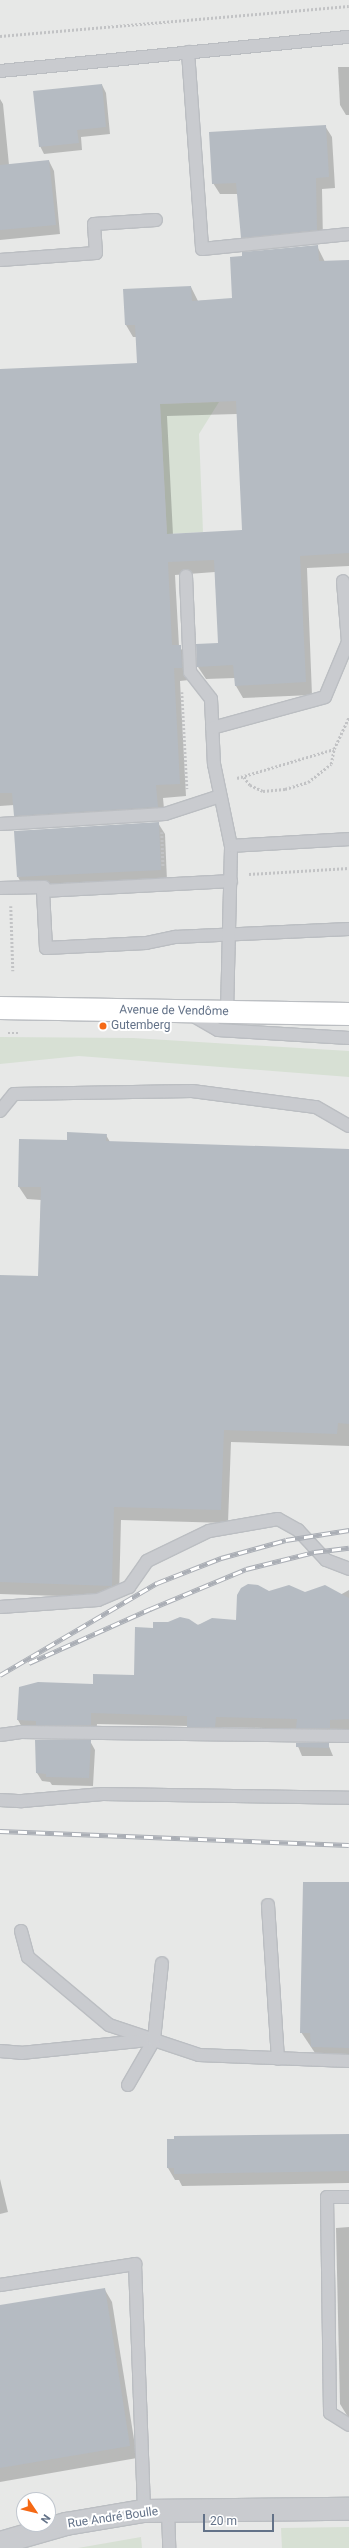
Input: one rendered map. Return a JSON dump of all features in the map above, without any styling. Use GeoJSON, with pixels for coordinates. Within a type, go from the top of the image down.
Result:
{"type":"FeatureCollection","features":[{"type":"Feature","properties":{"kind":"main road","name":"Avenue de Vendôme"},"geometry":{"type":"LineString","coordinates":[[0,1008],[349,1014]]}},
{"type":"Feature","properties":{"kind":"street","name":"Rue André Boulle"},"geometry":{"type":"LineString","coordinates":[[0,2543],[31,2541],[66,2524],[144,2511],[349,2509]]}},
{"type":"Feature","properties":{"kind":"lane"},"geometry":{"type":"LineString","coordinates":[[0,71],[349,37]]}},
{"type":"Feature","properties":{"kind":"lane"},"geometry":{"type":"LineString","coordinates":[[188,52],[202,249],[349,234]]}},
{"type":"Feature","properties":{"kind":"lane"},"geometry":{"type":"LineString","coordinates":[[0,260],[96,253],[94,224],[156,220]]}},
{"type":"Feature","properties":{"kind":"lane"},"geometry":{"type":"LineString","coordinates":[[186,576],[190,672],[211,699],[214,764],[231,846],[227,1012]]}},
{"type":"Feature","properties":{"kind":"lane"},"geometry":{"type":"LineString","coordinates":[[212,728],[325,697],[348,642],[343,581]]}},
{"type":"Feature","properties":{"kind":"lane"},"geometry":{"type":"LineString","coordinates":[[0,824],[172,811],[220,796]]}},
{"type":"Feature","properties":{"kind":"lane"},"geometry":{"type":"LineString","coordinates":[[231,846],[349,840]]}},
{"type":"Feature","properties":{"kind":"lane"},"geometry":{"type":"LineString","coordinates":[[43,891],[231,881]]}},
{"type":"Feature","properties":{"kind":"lane"},"geometry":{"type":"LineString","coordinates":[[0,888],[44,886],[46,948],[146,943],[175,937],[349,929]]}},
{"type":"Feature","properties":{"kind":"lane"},"geometry":{"type":"LineString","coordinates":[[186,1011],[218,1030],[349,1038]]}},
{"type":"Feature","properties":{"kind":"lane"},"geometry":{"type":"LineString","coordinates":[[0,1111],[14,1094],[192,1091],[316,1107],[349,1126]]}},
{"type":"Feature","properties":{"kind":"lane"},"geometry":{"type":"LineString","coordinates":[[0,1607],[98,1600],[129,1587],[147,1561],[209,1532],[278,1519],[298,1530],[326,1560],[349,1569]]}},
{"type":"Feature","properties":{"kind":"lane"},"geometry":{"type":"LineString","coordinates":[[0,1735],[22,1732],[349,1736]]}},
{"type":"Feature","properties":{"kind":"lane"},"geometry":{"type":"LineString","coordinates":[[0,1800],[22,1801],[103,1794],[349,1798]]}},
{"type":"Feature","properties":{"kind":"lane"},"geometry":{"type":"LineString","coordinates":[[268,1905],[278,2059]]}},
{"type":"Feature","properties":{"kind":"lane"},"geometry":{"type":"LineString","coordinates":[[21,1931],[28,1957],[109,2025],[199,2054],[278,2059],[349,2061]]}},
{"type":"Feature","properties":{"kind":"lane"},"geometry":{"type":"LineString","coordinates":[[128,2085],[154,2040],[162,1963]]}},
{"type":"Feature","properties":{"kind":"lane"},"geometry":{"type":"LineString","coordinates":[[0,2050],[21,2053],[154,2040]]}},
{"type":"Feature","properties":{"kind":"lane"},"geometry":{"type":"LineString","coordinates":[[349,2197],[327,2197],[330,2413],[349,2425]]}},
{"type":"Feature","properties":{"kind":"lane"},"geometry":{"type":"LineString","coordinates":[[0,2286],[135,2264],[144,2511]]}},
{"type":"Feature","properties":{"kind":"lane"},"geometry":{"type":"LineString","coordinates":[[168,2511],[169,2548]]}},
{"type":"Feature","properties":{"kind":"path"},"geometry":{"type":"LineString","coordinates":[[0,36],[349,6]]}},
{"type":"Feature","properties":{"kind":"path"},"geometry":{"type":"LineString","coordinates":[[163,872],[161,821],[166,821],[187,789],[182,692]]}},
{"type":"Feature","properties":{"kind":"path"},"geometry":{"type":"LineString","coordinates":[[244,776],[250,785],[263,791],[285,789],[308,782],[331,764],[334,749],[349,717]]}},
{"type":"Feature","properties":{"kind":"path"},"geometry":{"type":"LineString","coordinates":[[237,778],[334,749]]}},
{"type":"Feature","properties":{"kind":"path"},"geometry":{"type":"LineString","coordinates":[[244,875],[349,868]]}},
{"type":"Feature","properties":{"kind":"shaded area"},"geometry":{"type":"Polygon","coordinates":[[[0,0],[349,0],[349,2548],[0,2548],[0,0]]]}},
{"type":"Feature","properties":{"kind":"shaded area"},"geometry":{"type":"Polygon","coordinates":[[[219,402],[199,434],[203,532],[167,534],[160,404],[219,402]]]}},
{"type":"Feature","properties":{"kind":"shaded area"},"geometry":{"type":"Polygon","coordinates":[[[0,1037],[133,1038],[349,1051],[349,1077],[79,1056],[0,1064],[0,1037]]]}},
{"type":"Feature","properties":{"kind":"shaded area"},"geometry":{"type":"Polygon","coordinates":[[[349,2527],[349,2548],[282,2548],[281,2528],[349,2527]]]}},
{"type":"Feature","properties":{"kind":"shaded area"},"geometry":{"type":"Polygon","coordinates":[[[141,2537],[142,2548],[78,2548],[141,2537]]]}},
{"type":"Feature","properties":{"kind":"building"},"geometry":{"type":"Polygon","coordinates":[[[102,84],[106,127],[77,130],[79,143],[39,147],[33,91],[102,84]]]}},
{"type":"Feature","properties":{"kind":"building"},"geometry":{"type":"Polygon","coordinates":[[[326,125],[329,177],[316,178],[317,230],[241,238],[236,183],[212,184],[209,132],[326,125]]]}},
{"type":"Feature","properties":{"kind":"building"},"geometry":{"type":"Polygon","coordinates":[[[49,160],[56,225],[0,230],[0,165],[49,160]]]}},
{"type":"Feature","properties":{"kind":"building"},"geometry":{"type":"Polygon","coordinates":[[[318,245],[319,261],[349,260],[349,553],[300,556],[306,682],[235,686],[233,665],[197,667],[196,644],[218,643],[214,560],[168,562],[172,645],[181,645],[182,668],[174,668],[180,784],[156,785],[158,807],[14,816],[12,793],[0,793],[0,369],[137,363],[135,325],[125,325],[123,289],[191,286],[192,301],[232,298],[230,257],[242,256],[242,252],[318,245]],[[236,401],[160,404],[167,534],[242,530],[236,401]]]}},
{"type":"Feature","properties":{"kind":"building"},"geometry":{"type":"Polygon","coordinates":[[[159,822],[161,870],[17,877],[14,831],[159,822]]]}},
{"type":"Feature","properties":{"kind":"building"},"geometry":{"type":"Polygon","coordinates":[[[67,1132],[107,1134],[106,1141],[349,1149],[349,1424],[338,1423],[337,1434],[224,1430],[221,1510],[114,1507],[112,1586],[0,1582],[0,1275],[38,1276],[41,1187],[18,1187],[19,1139],[67,1140],[67,1132]]]}},
{"type":"Feature","properties":{"kind":"building"},"geometry":{"type":"Polygon","coordinates":[[[248,1584],[258,1585],[269,1591],[289,1585],[305,1592],[325,1585],[349,1598],[349,1719],[330,1720],[330,1728],[296,1728],[297,1719],[216,1717],[215,1727],[187,1727],[187,1716],[91,1713],[91,1725],[36,1725],[36,1721],[17,1720],[19,1687],[38,1682],[93,1684],[93,1674],[134,1675],[135,1627],[153,1628],[153,1622],[168,1622],[180,1617],[189,1619],[198,1625],[212,1618],[236,1620],[237,1595],[241,1588],[248,1584]]]}},
{"type":"Feature","properties":{"kind":"building"},"geometry":{"type":"Polygon","coordinates":[[[35,1740],[91,1740],[89,1778],[46,1777],[46,1774],[36,1773],[35,1740]]]}},
{"type":"Feature","properties":{"kind":"building"},"geometry":{"type":"Polygon","coordinates":[[[296,1743],[329,1743],[329,1748],[296,1747],[296,1743]]]}},
{"type":"Feature","properties":{"kind":"building"},"geometry":{"type":"Polygon","coordinates":[[[303,1882],[349,1882],[349,2048],[311,2047],[310,2033],[300,2033],[303,1882]]]}},
{"type":"Feature","properties":{"kind":"building"},"geometry":{"type":"Polygon","coordinates":[[[349,2134],[349,2171],[174,2174],[174,2168],[167,2168],[167,2139],[174,2139],[174,2136],[349,2134]]]}},
{"type":"Feature","properties":{"kind":"building"},"geometry":{"type":"Polygon","coordinates":[[[105,2288],[130,2446],[0,2468],[0,2305],[105,2288]]]}},
{"type":"Feature","properties":{"kind":"railway"},"geometry":{"type":"LineString","coordinates":[[0,1675],[157,1583],[221,1558],[286,1540],[349,1530]]}},
{"type":"Feature","properties":{"kind":"railway"},"geometry":{"type":"LineString","coordinates":[[29,1663],[150,1609],[246,1569],[314,1552],[349,1548]]}},
{"type":"Feature","properties":{"kind":"railway"},"geometry":{"type":"LineString","coordinates":[[0,1831],[349,1845]]}},
{"type":"Feature","properties":{"kind":"place","name":"Gutemberg"},"geometry":{"type":"Point","coordinates":[103,1026]}}]}
